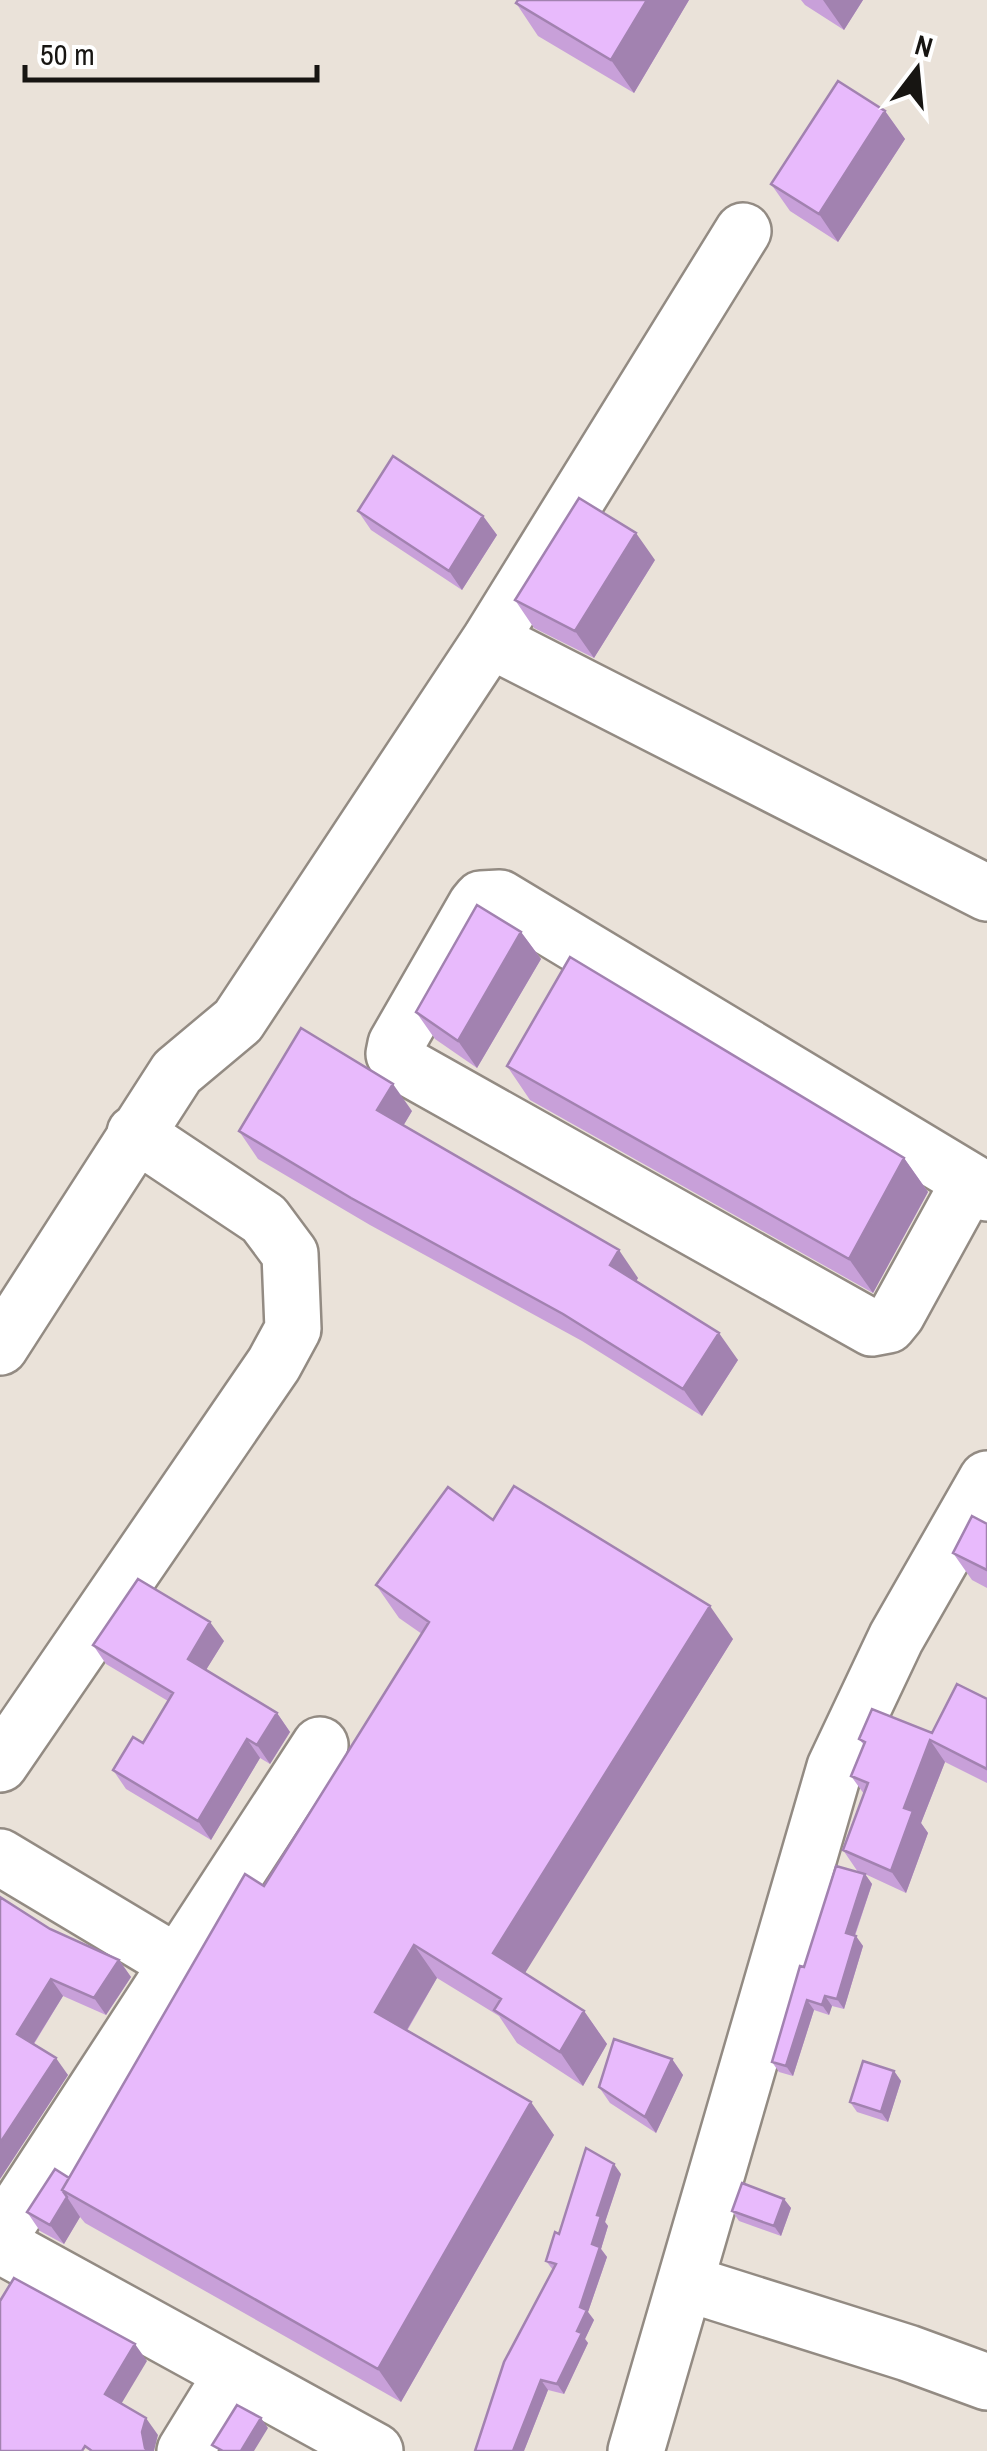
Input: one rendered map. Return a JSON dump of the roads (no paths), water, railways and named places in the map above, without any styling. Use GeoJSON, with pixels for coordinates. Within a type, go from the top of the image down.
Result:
{"type":"FeatureCollection","features":[{"type":"Feature","properties":{"kind":"street"},"geometry":{"type":"LineString","coordinates":[[0,1347],[177,1072],[238,1021],[490,640],[743,232]]}},
{"type":"Feature","properties":{"kind":"street"},"geometry":{"type":"LineString","coordinates":[[490,640],[987,893]]}},
{"type":"Feature","properties":{"kind":"street"},"geometry":{"type":"LineString","coordinates":[[500,898],[978,1187],[897,1314],[888,1325],[872,1328],[487,1114],[409,1068],[394,1054],[396,1044],[480,900],[500,898]]}},
{"type":"Feature","properties":{"kind":"street"},"geometry":{"type":"LineString","coordinates":[[554,998],[583,948]]}},
{"type":"Feature","properties":{"kind":"street"},"geometry":{"type":"LineString","coordinates":[[487,1114],[516,1064]]}},
{"type":"Feature","properties":{"kind":"street"},"geometry":{"type":"LineString","coordinates":[[0,1764],[274,1364],[293,1329],[290,1254],[264,1219],[135,1133]]}},
{"type":"Feature","properties":{"kind":"street"},"geometry":{"type":"LineString","coordinates":[[636,2451],[835,1767],[896,1638],[985,1485]]}},
{"type":"Feature","properties":{"kind":"street"},"geometry":{"type":"LineString","coordinates":[[0,2236],[320,1744]]}},
{"type":"Feature","properties":{"kind":"street"},"geometry":{"type":"LineString","coordinates":[[0,1857],[177,1962]]}},
{"type":"Feature","properties":{"kind":"street"},"geometry":{"type":"LineString","coordinates":[[0,2246],[375,2451]]}},
{"type":"Feature","properties":{"kind":"street"},"geometry":{"type":"LineString","coordinates":[[686,2282],[987,2382]]}},
{"type":"Feature","properties":{"kind":"street"},"geometry":{"type":"LineString","coordinates":[[185,2451],[233,2373]]}}]}
